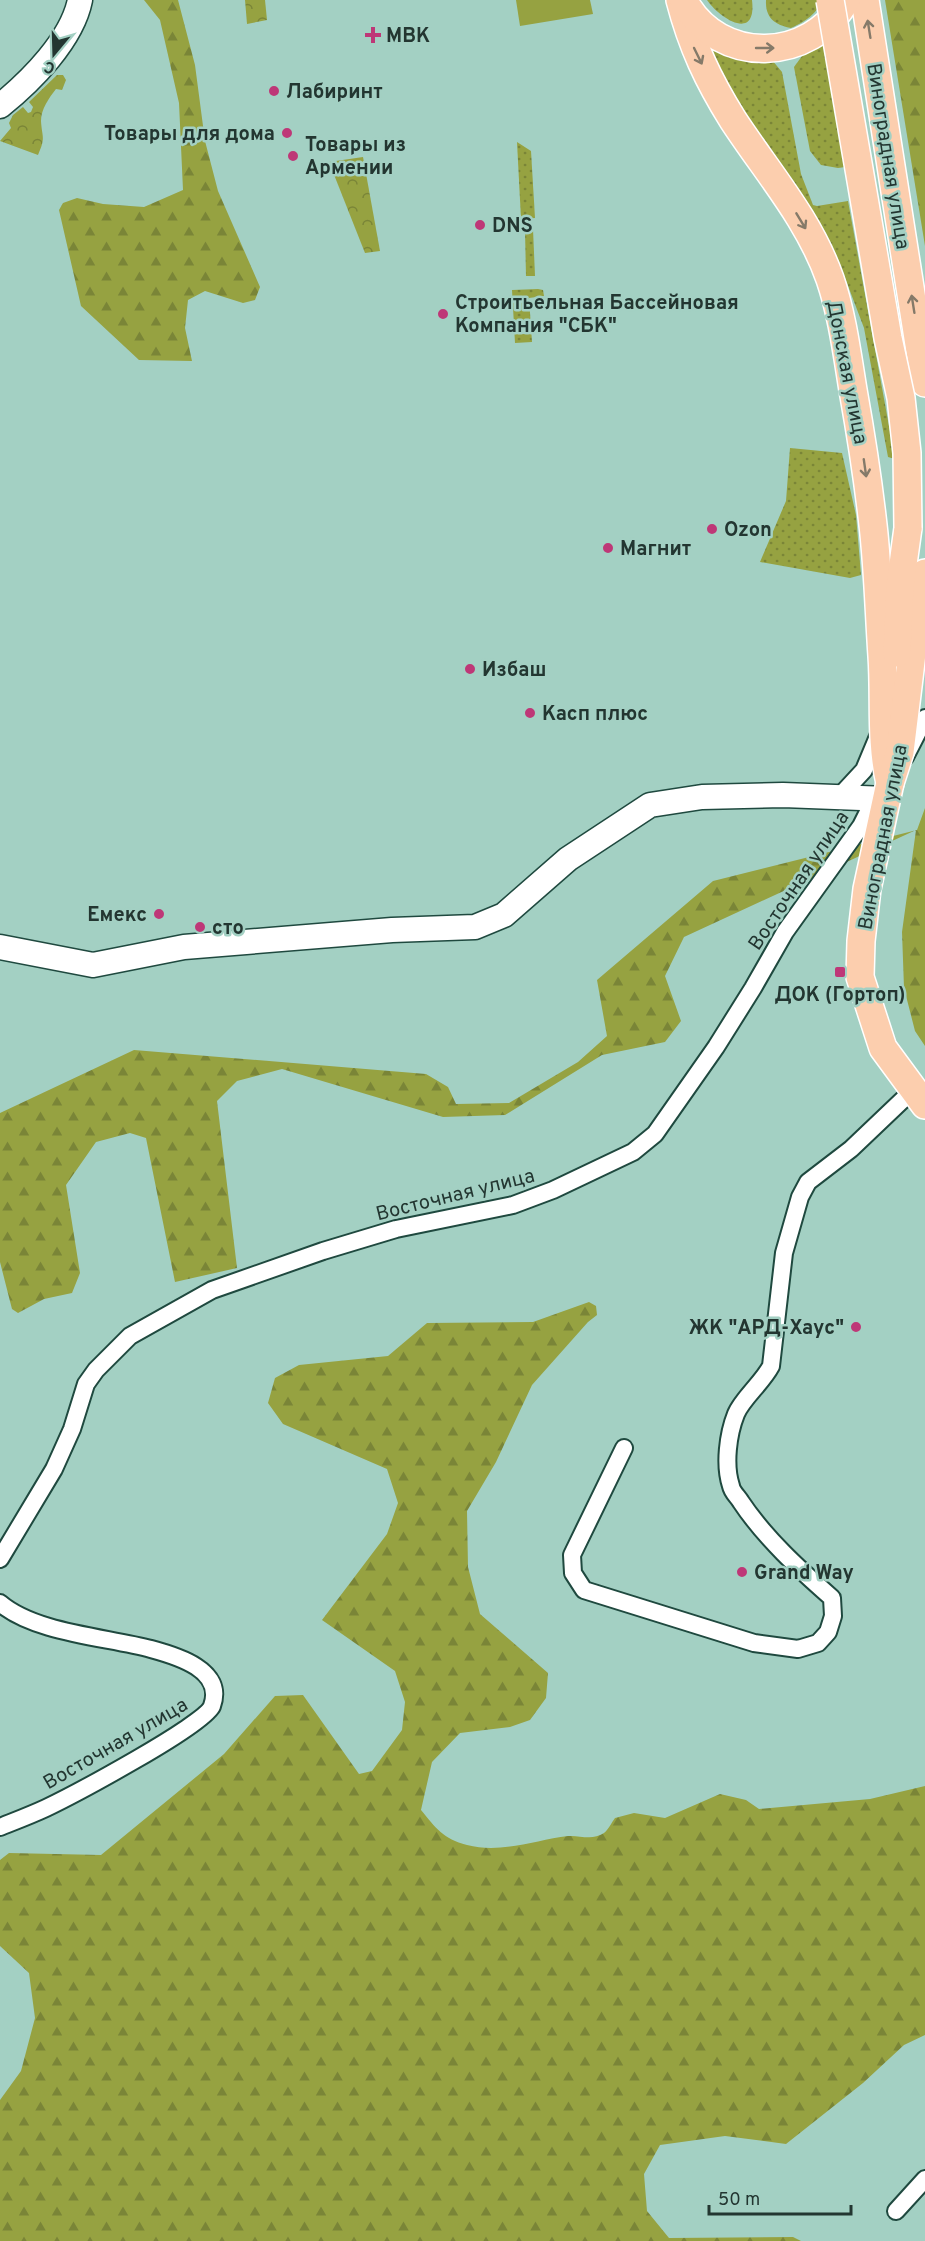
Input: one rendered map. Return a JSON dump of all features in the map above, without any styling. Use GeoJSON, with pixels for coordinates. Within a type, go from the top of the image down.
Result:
{"type":"FeatureCollection","features":[{"type":"Feature","properties":{"kind":"main road"},"geometry":{"type":"LineString","coordinates":[[682,0],[699,22],[713,33],[746,48],[764,49],[783,48],[816,34],[830,22],[846,0]]}},
{"type":"Feature","properties":{"kind":"main road","name":"Донская улица"},"geometry":{"type":"LineString","coordinates":[[682,0],[694,48],[713,86],[734,121],[789,200],[809,234],[830,278],[846,345],[873,526],[884,718],[884,793]]}},
{"type":"Feature","properties":{"kind":"main road"},"geometry":{"type":"LineString","coordinates":[[830,0],[888,338],[901,398],[907,453],[908,528],[900,586],[884,793]]}},
{"type":"Feature","properties":{"kind":"main road","name":"Виноградная улица"},"geometry":{"type":"LineString","coordinates":[[865,0],[925,383]]}},
{"type":"Feature","properties":{"kind":"main road","name":"Виноградная улица"},"geometry":{"type":"LineString","coordinates":[[919,1098],[883,1048],[860,977],[861,941],[867,889],[884,793],[900,752],[912,653],[925,573]]}},
{"type":"Feature","properties":{"kind":"street"},"geometry":{"type":"LineString","coordinates":[[0,106],[40,68],[63,39],[80,0]]}},
{"type":"Feature","properties":{"kind":"street","name":"Восточная улица"},"geometry":{"type":"LineString","coordinates":[[0,1559],[54,1469],[72,1429],[86,1384],[96,1370],[130,1336],[212,1290],[322,1251],[396,1229],[513,1205],[554,1190],[633,1152],[655,1134],[722,1038],[785,932],[884,793],[925,717]]}},
{"type":"Feature","properties":{"kind":"street"},"geometry":{"type":"LineString","coordinates":[[839,797],[864,770],[875,748],[884,718]]}},
{"type":"Feature","properties":{"kind":"street"},"geometry":{"type":"LineString","coordinates":[[0,947],[93,965],[184,947],[392,930],[474,927],[504,915],[568,859],[650,805],[702,797],[783,795],[839,797],[884,793]]}},
{"type":"Feature","properties":{"kind":"street","name":"Виноградная улица"},"geometry":{"type":"LineString","coordinates":[[624,1448],[572,1555],[573,1573],[584,1590],[754,1643],[798,1649],[818,1643],[828,1632],[833,1616],[832,1598],[804,1574],[750,1516],[731,1487],[728,1464],[729,1437],[737,1412],[765,1379],[771,1366],[784,1253],[800,1197],[808,1182],[919,1098]]}},
{"type":"Feature","properties":{"kind":"street","name":"Восточная улица"},"geometry":{"type":"LineString","coordinates":[[0,1603],[15,1614],[39,1624],[170,1655],[195,1666],[206,1674],[213,1685],[214,1694],[212,1708],[201,1720],[46,1808],[0,1827]]}},
{"type":"Feature","properties":{"kind":"street"},"geometry":{"type":"LineString","coordinates":[[896,2211],[925,2179]]}},
{"type":"Feature","properties":{"kind":"green space"},"geometry":{"type":"Polygon","coordinates":[[[144,0],[178,0],[195,65],[205,141],[218,191],[260,287],[255,300],[243,303],[205,291],[188,300],[185,328],[192,361],[139,360],[81,306],[59,210],[63,203],[77,198],[103,204],[144,207],[183,190],[179,103],[160,20],[144,0]]]}},
{"type":"Feature","properties":{"kind":"green space"},"geometry":{"type":"Polygon","coordinates":[[[245,0],[265,0],[267,20],[247,24],[245,0]]]}},
{"type":"Feature","properties":{"kind":"green space"},"geometry":{"type":"Polygon","coordinates":[[[516,0],[590,0],[593,14],[520,26],[516,0]]]}},
{"type":"Feature","properties":{"kind":"green space"},"geometry":{"type":"Polygon","coordinates":[[[707,0],[752,0],[752,13],[749,20],[736,23],[720,14],[707,0]]]}},
{"type":"Feature","properties":{"kind":"green space"},"geometry":{"type":"Polygon","coordinates":[[[766,0],[823,0],[810,17],[791,28],[772,20],[767,12],[766,0]]]}},
{"type":"Feature","properties":{"kind":"green space"},"geometry":{"type":"Polygon","coordinates":[[[885,0],[925,0],[925,246],[885,0]]]}},
{"type":"Feature","properties":{"kind":"green space"},"geometry":{"type":"Polygon","coordinates":[[[707,43],[772,60],[782,72],[801,174],[813,205],[848,201],[895,459],[888,457],[864,328],[839,262],[734,101],[707,43]]]}},
{"type":"Feature","properties":{"kind":"green space"},"geometry":{"type":"Polygon","coordinates":[[[822,44],[833,45],[853,166],[838,168],[821,165],[810,151],[794,67],[805,52],[822,44]]]}},
{"type":"Feature","properties":{"kind":"green space"},"geometry":{"type":"Polygon","coordinates":[[[57,75],[63,75],[66,80],[62,90],[56,89],[44,108],[41,117],[43,141],[38,155],[0,141],[11,128],[9,123],[13,115],[23,107],[28,113],[31,112],[33,107],[29,102],[57,75]]]}},
{"type":"Feature","properties":{"kind":"green space"},"geometry":{"type":"Polygon","coordinates":[[[517,142],[531,151],[535,218],[521,219],[517,142]]]}},
{"type":"Feature","properties":{"kind":"green space"},"geometry":{"type":"Polygon","coordinates":[[[363,157],[380,251],[365,253],[329,162],[363,157]]]}},
{"type":"Feature","properties":{"kind":"green space"},"geometry":{"type":"Polygon","coordinates":[[[533,229],[535,276],[526,276],[525,230],[533,229]]]}},
{"type":"Feature","properties":{"kind":"green space"},"geometry":{"type":"Polygon","coordinates":[[[512,290],[543,290],[544,296],[529,298],[532,342],[515,343],[512,290]]]}},
{"type":"Feature","properties":{"kind":"green space"},"geometry":{"type":"Polygon","coordinates":[[[790,448],[842,453],[856,515],[861,575],[850,578],[760,562],[786,501],[790,448]]]}},
{"type":"Feature","properties":{"kind":"green space"},"geometry":{"type":"Polygon","coordinates":[[[925,808],[925,1046],[915,1031],[904,988],[902,932],[916,830],[925,808]]]}},
{"type":"Feature","properties":{"kind":"green space"},"geometry":{"type":"Polygon","coordinates":[[[915,831],[684,937],[665,976],[681,1021],[665,1042],[602,1055],[505,1115],[443,1117],[282,1069],[237,1081],[217,1101],[237,1268],[175,1282],[146,1138],[130,1133],[96,1142],[66,1185],[80,1273],[72,1293],[44,1299],[18,1313],[12,1309],[0,1262],[0,1113],[134,1050],[426,1074],[448,1087],[456,1104],[509,1103],[578,1062],[607,1036],[597,980],[713,881],[915,831]]]}},
{"type":"Feature","properties":{"kind":"green space"},"geometry":{"type":"Polygon","coordinates":[[[589,1302],[596,1306],[597,1315],[588,1322],[532,1385],[496,1462],[467,1511],[468,1567],[480,1614],[548,1673],[546,1698],[530,1720],[510,1727],[460,1733],[432,1762],[421,1810],[452,1840],[467,1845],[492,1848],[568,1836],[595,1837],[605,1832],[615,1818],[634,1813],[665,1818],[720,1794],[746,1800],[759,1809],[870,1799],[925,1786],[925,2035],[904,2045],[863,2083],[786,2144],[725,2136],[660,2145],[644,2174],[647,2211],[669,2238],[793,2237],[801,2241],[0,2241],[0,2100],[21,2071],[35,2018],[29,1973],[0,1946],[0,1860],[9,1853],[101,1855],[224,1754],[275,1696],[303,1695],[359,1774],[372,1771],[402,1730],[405,1702],[395,1671],[322,1620],[387,1534],[398,1503],[387,1469],[283,1424],[268,1403],[275,1378],[299,1365],[388,1356],[427,1323],[533,1322],[589,1302]]]}},
{"type":"Feature","properties":{"kind":"place","name":"МВК"},"geometry":{"type":"Point","coordinates":[373,35]}},
{"type":"Feature","properties":{"kind":"place","name":"Лабиринт"},"geometry":{"type":"Point","coordinates":[274,91]}},
{"type":"Feature","properties":{"kind":"place","name":"Товары для дома"},"geometry":{"type":"Point","coordinates":[287,133]}},
{"type":"Feature","properties":{"kind":"place","name":"Товары из Армении"},"geometry":{"type":"Point","coordinates":[293,156]}},
{"type":"Feature","properties":{"kind":"place","name":"DNS"},"geometry":{"type":"Point","coordinates":[480,225]}},
{"type":"Feature","properties":{"kind":"place","name":"Строитьельная Бассейновая Компания \"СБК\""},"geometry":{"type":"Point","coordinates":[443,314]}},
{"type":"Feature","properties":{"kind":"place","name":"Ozon"},"geometry":{"type":"Point","coordinates":[712,529]}},
{"type":"Feature","properties":{"kind":"place","name":"Магнит"},"geometry":{"type":"Point","coordinates":[608,548]}},
{"type":"Feature","properties":{"kind":"place","name":"Избаш"},"geometry":{"type":"Point","coordinates":[470,669]}},
{"type":"Feature","properties":{"kind":"place","name":"Касп плюс"},"geometry":{"type":"Point","coordinates":[530,713]}},
{"type":"Feature","properties":{"kind":"place","name":"Емекс"},"geometry":{"type":"Point","coordinates":[159,914]}},
{"type":"Feature","properties":{"kind":"place","name":"сто"},"geometry":{"type":"Point","coordinates":[200,927]}},
{"type":"Feature","properties":{"kind":"place","name":"ДОК (Гортоп)"},"geometry":{"type":"Point","coordinates":[840,972]}},
{"type":"Feature","properties":{"kind":"place","name":"ЖК \"АРД-Хаус\""},"geometry":{"type":"Point","coordinates":[856,1327]}},
{"type":"Feature","properties":{"kind":"place","name":"Grand Way"},"geometry":{"type":"Point","coordinates":[742,1572]}}]}
